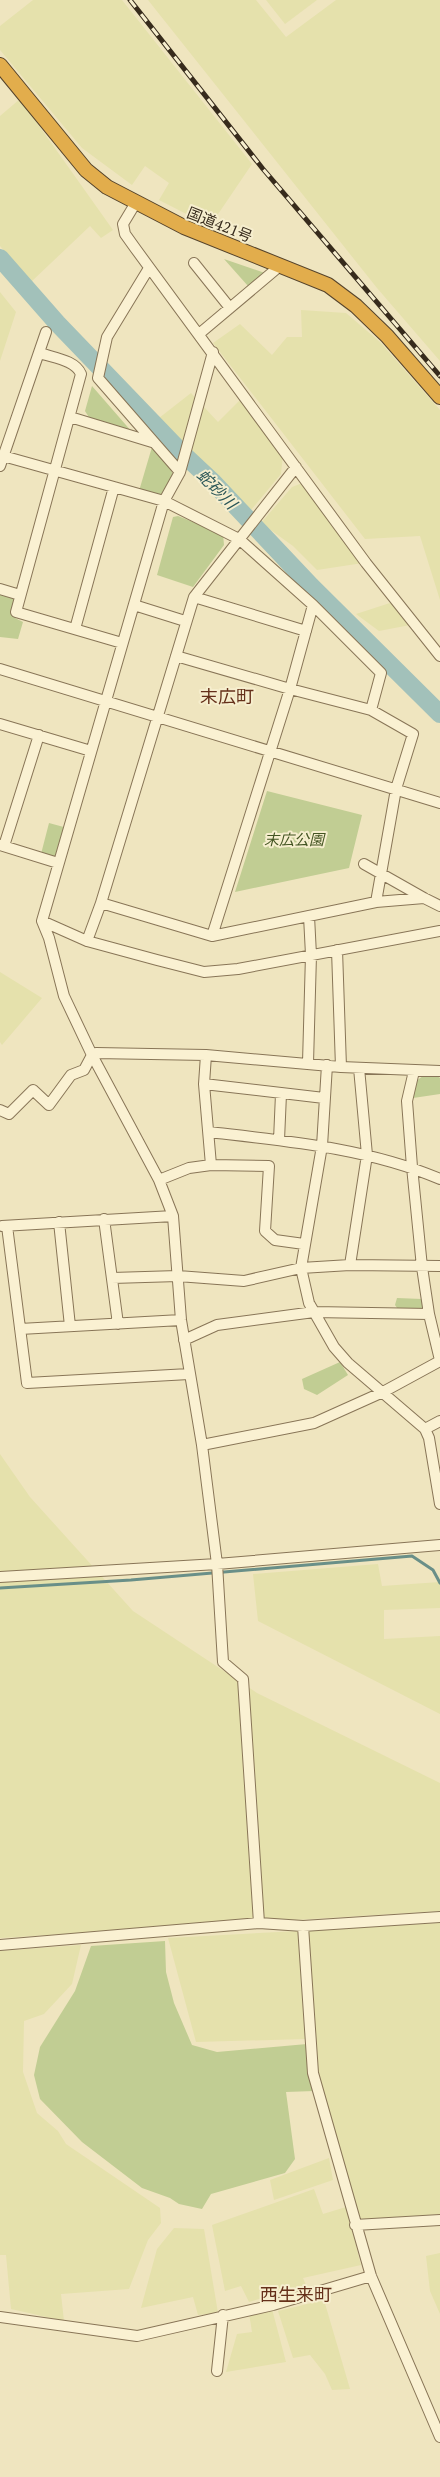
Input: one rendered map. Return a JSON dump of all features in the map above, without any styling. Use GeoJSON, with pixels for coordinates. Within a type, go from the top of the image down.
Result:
{"type":"FeatureCollection","features":[{"type":"Feature","properties":{"kind":"highway","name":"国道421号"},"geometry":{"type":"LineString","coordinates":[[0,65],[86,170],[108,187],[135,204],[184,227],[328,285],[356,306],[387,336],[440,397]]}},
{"type":"Feature","properties":{"kind":"street"},"geometry":{"type":"LineString","coordinates":[[135,204],[123,224],[125,234],[366,562],[440,656]]}},
{"type":"Feature","properties":{"kind":"street"},"geometry":{"type":"LineString","coordinates":[[194,264],[230,308]]}},
{"type":"Feature","properties":{"kind":"street"},"geometry":{"type":"LineString","coordinates":[[199,334],[281,265]]}},
{"type":"Feature","properties":{"kind":"street"},"geometry":{"type":"LineString","coordinates":[[149,268],[107,337],[98,378],[180,472]]}},
{"type":"Feature","properties":{"kind":"street"},"geometry":{"type":"LineString","coordinates":[[46,332],[2,461],[55,471],[164,502],[239,539],[313,606],[381,673],[371,710]]}},
{"type":"Feature","properties":{"kind":"street"},"geometry":{"type":"LineString","coordinates":[[213,352],[186,443],[180,472],[164,502],[42,920],[49,938],[64,996],[92,1055],[159,1180],[173,1216],[181,1320],[202,1445],[217,1564],[223,1662],[243,1679],[259,1923]]}},
{"type":"Feature","properties":{"kind":"street"},"geometry":{"type":"LineString","coordinates":[[40,353],[71,363],[78,368],[81,374],[16,612],[122,643]]}},
{"type":"Feature","properties":{"kind":"street"},"geometry":{"type":"LineString","coordinates":[[70,417],[153,442]]}},
{"type":"Feature","properties":{"kind":"street"},"geometry":{"type":"LineString","coordinates":[[87,941],[101,903],[185,621],[194,597],[296,467]]}},
{"type":"Feature","properties":{"kind":"street"},"geometry":{"type":"LineString","coordinates":[[76,629],[114,487]]}},
{"type":"Feature","properties":{"kind":"street"},"geometry":{"type":"LineString","coordinates":[[0,589],[20,595]]}},
{"type":"Feature","properties":{"kind":"street"},"geometry":{"type":"LineString","coordinates":[[194,597],[306,631]]}},
{"type":"Feature","properties":{"kind":"street"},"geometry":{"type":"LineString","coordinates":[[134,605],[185,621]]}},
{"type":"Feature","properties":{"kind":"street"},"geometry":{"type":"LineString","coordinates":[[212,936],[290,690],[313,606]]}},
{"type":"Feature","properties":{"kind":"street"},"geometry":{"type":"LineString","coordinates":[[176,656],[290,690],[371,710],[413,734],[396,789],[376,902]]}},
{"type":"Feature","properties":{"kind":"street"},"geometry":{"type":"LineString","coordinates":[[0,669],[106,700],[270,753],[440,803]]}},
{"type":"Feature","properties":{"kind":"street"},"geometry":{"type":"LineString","coordinates":[[0,724],[91,750]]}},
{"type":"Feature","properties":{"kind":"street"},"geometry":{"type":"LineString","coordinates":[[39,735],[2,846],[58,863]]}},
{"type":"Feature","properties":{"kind":"street"},"geometry":{"type":"LineString","coordinates":[[364,864],[440,906]]}},
{"type":"Feature","properties":{"kind":"street"},"geometry":{"type":"LineString","coordinates":[[101,903],[212,936],[376,902],[424,898]]}},
{"type":"Feature","properties":{"kind":"street"},"geometry":{"type":"LineString","coordinates":[[308,1063],[311,955],[309,916]]}},
{"type":"Feature","properties":{"kind":"street"},"geometry":{"type":"LineString","coordinates":[[42,920],[87,941],[204,972],[238,969],[440,931]]}},
{"type":"Feature","properties":{"kind":"street"},"geometry":{"type":"LineString","coordinates":[[337,950],[341,1067]]}},
{"type":"Feature","properties":{"kind":"street"},"geometry":{"type":"LineString","coordinates":[[0,1110],[9,1114],[32,1090],[49,1105],[71,1075],[84,1070],[92,1055],[96,1053],[206,1055],[341,1067],[440,1071]]}},
{"type":"Feature","properties":{"kind":"street"},"geometry":{"type":"LineString","coordinates":[[206,1055],[204,1084],[211,1164]]}},
{"type":"Feature","properties":{"kind":"street"},"geometry":{"type":"LineString","coordinates":[[327,1065],[322,1146],[304,1244],[302,1268],[309,1303],[334,1347],[348,1363],[425,1429],[429,1438],[440,1504]]}},
{"type":"Feature","properties":{"kind":"street"},"geometry":{"type":"LineString","coordinates":[[350,1266],[367,1155],[359,1068]]}},
{"type":"Feature","properties":{"kind":"street"},"geometry":{"type":"LineString","coordinates":[[202,1445],[314,1422],[383,1392],[440,1361],[429,1314],[422,1267],[412,1167],[407,1101],[414,1071]]}},
{"type":"Feature","properties":{"kind":"street"},"geometry":{"type":"LineString","coordinates":[[204,1084],[324,1098]]}},
{"type":"Feature","properties":{"kind":"street"},"geometry":{"type":"LineString","coordinates":[[279,1140],[281,1094]]}},
{"type":"Feature","properties":{"kind":"street"},"geometry":{"type":"LineString","coordinates":[[209,1132],[322,1146],[367,1155],[412,1167],[440,1180]]}},
{"type":"Feature","properties":{"kind":"street"},"geometry":{"type":"LineString","coordinates":[[159,1180],[189,1168],[211,1164],[269,1166],[265,1231],[275,1240],[304,1244]]}},
{"type":"Feature","properties":{"kind":"street"},"geometry":{"type":"LineString","coordinates":[[173,1216],[3,1226],[27,1383],[189,1374]]}},
{"type":"Feature","properties":{"kind":"street"},"geometry":{"type":"LineString","coordinates":[[104,1219],[118,1324]]}},
{"type":"Feature","properties":{"kind":"street"},"geometry":{"type":"LineString","coordinates":[[59,1222],[70,1326]]}},
{"type":"Feature","properties":{"kind":"street"},"geometry":{"type":"LineString","coordinates":[[112,1278],[178,1276],[244,1281],[302,1268],[440,1266]]}},
{"type":"Feature","properties":{"kind":"street"},"geometry":{"type":"LineString","coordinates":[[184,1340],[217,1325],[314,1312],[429,1314]]}},
{"type":"Feature","properties":{"kind":"street"},"geometry":{"type":"LineString","coordinates":[[20,1329],[181,1320]]}},
{"type":"Feature","properties":{"kind":"street"},"geometry":{"type":"LineString","coordinates":[[425,1429],[440,1421]]}},
{"type":"Feature","properties":{"kind":"street"},"geometry":{"type":"LineString","coordinates":[[0,1576],[217,1564],[440,1545]]}},
{"type":"Feature","properties":{"kind":"street"},"geometry":{"type":"LineString","coordinates":[[0,1945],[259,1923],[304,1926],[440,1917]]}},
{"type":"Feature","properties":{"kind":"street"},"geometry":{"type":"LineString","coordinates":[[304,1926],[313,2073],[371,2276],[440,2437]]}},
{"type":"Feature","properties":{"kind":"street"},"geometry":{"type":"LineString","coordinates":[[355,2225],[440,2220]]}},
{"type":"Feature","properties":{"kind":"street"},"geometry":{"type":"LineString","coordinates":[[0,2317],[137,2336],[273,2305],[371,2276]]}},
{"type":"Feature","properties":{"kind":"street"},"geometry":{"type":"LineString","coordinates":[[217,2372],[223,2316]]}},
{"type":"Feature","properties":{"kind":"shaded area"},"geometry":{"type":"Polygon","coordinates":[[[33,0],[122,0],[252,164],[210,226],[159,200],[169,183],[145,166],[132,185],[82,148],[0,50],[0,26],[33,0]]]}},
{"type":"Feature","properties":{"kind":"shaded area"},"geometry":{"type":"Polygon","coordinates":[[[148,0],[256,0],[286,37],[336,0],[440,0],[440,361],[377,288],[148,0]]]}},
{"type":"Feature","properties":{"kind":"shaded area"},"geometry":{"type":"Polygon","coordinates":[[[266,0],[317,0],[285,24],[266,0]]]}},
{"type":"Feature","properties":{"kind":"shaded area"},"geometry":{"type":"Polygon","coordinates":[[[20,99],[113,230],[101,238],[90,226],[31,282],[0,246],[0,116],[20,99]]]}},
{"type":"Feature","properties":{"kind":"shaded area"},"geometry":{"type":"Polygon","coordinates":[[[0,292],[16,312],[0,361],[0,292]]]}},
{"type":"Feature","properties":{"kind":"shaded area"},"geometry":{"type":"Polygon","coordinates":[[[301,310],[346,313],[380,342],[440,410],[440,600],[420,536],[365,539],[213,343],[240,324],[272,355],[287,337],[302,337],[301,310]]]}},
{"type":"Feature","properties":{"kind":"shaded area"},"geometry":{"type":"Polygon","coordinates":[[[191,393],[218,422],[242,398],[283,454],[281,474],[251,510],[159,418],[191,393]]]}},
{"type":"Feature","properties":{"kind":"shaded area"},"geometry":{"type":"Polygon","coordinates":[[[305,482],[363,563],[317,570],[293,546],[261,523],[292,487],[305,482]]]}},
{"type":"Feature","properties":{"kind":"shaded area"},"geometry":{"type":"Polygon","coordinates":[[[393,602],[410,625],[379,631],[356,614],[393,602]]]}},
{"type":"Feature","properties":{"kind":"shaded area"},"geometry":{"type":"Polygon","coordinates":[[[0,972],[42,998],[2,1045],[0,1042],[0,972]]]}},
{"type":"Feature","properties":{"kind":"shaded area"},"geometry":{"type":"Polygon","coordinates":[[[0,1454],[30,1497],[133,1611],[257,1693],[440,1783],[440,1911],[0,1938],[0,1454]]]}},
{"type":"Feature","properties":{"kind":"shaded area"},"geometry":{"type":"Polygon","coordinates":[[[378,1564],[382,1586],[440,1582],[440,1608],[384,1610],[384,1639],[440,1636],[440,1714],[258,1621],[253,1574],[378,1564]]]}},
{"type":"Feature","properties":{"kind":"shaded area"},"geometry":{"type":"Polygon","coordinates":[[[440,1923],[440,2214],[359,2221],[315,2073],[307,1930],[440,1923]]]}},
{"type":"Feature","properties":{"kind":"shaded area"},"geometry":{"type":"Polygon","coordinates":[[[298,1931],[305,2039],[196,2042],[168,1938],[298,1931]]]}},
{"type":"Feature","properties":{"kind":"shaded area"},"geometry":{"type":"Polygon","coordinates":[[[81,1945],[72,1984],[44,2014],[24,2021],[23,2072],[37,2113],[58,2131],[66,2144],[160,2208],[161,2223],[148,2240],[129,2289],[61,2294],[64,2321],[11,2309],[6,2255],[0,2255],[0,1951],[81,1945]]]}},
{"type":"Feature","properties":{"kind":"shaded area"},"geometry":{"type":"Polygon","coordinates":[[[329,2158],[333,2180],[274,2200],[270,2180],[329,2158]]]}},
{"type":"Feature","properties":{"kind":"shaded area"},"geometry":{"type":"Polygon","coordinates":[[[314,2189],[323,2214],[346,2207],[361,2265],[303,2278],[306,2285],[249,2302],[241,2286],[225,2291],[212,2225],[314,2189]]]}},
{"type":"Feature","properties":{"kind":"shaded area"},"geometry":{"type":"Polygon","coordinates":[[[174,2228],[204,2229],[218,2313],[198,2315],[193,2297],[141,2308],[157,2249],[174,2228]]]}},
{"type":"Feature","properties":{"kind":"shaded area"},"geometry":{"type":"Polygon","coordinates":[[[440,2253],[440,2314],[430,2291],[426,2256],[440,2253]]]}},
{"type":"Feature","properties":{"kind":"shaded area"},"geometry":{"type":"Polygon","coordinates":[[[324,2300],[350,2389],[332,2390],[325,2374],[310,2355],[293,2358],[278,2311],[324,2300]]]}},
{"type":"Feature","properties":{"kind":"shaded area"},"geometry":{"type":"Polygon","coordinates":[[[272,2309],[286,2362],[226,2372],[237,2334],[252,2332],[249,2313],[272,2309]]]}},
{"type":"Feature","properties":{"kind":"green space"},"geometry":{"type":"Polygon","coordinates":[[[224,259],[265,273],[248,286],[224,259]]]}},
{"type":"Feature","properties":{"kind":"green space"},"geometry":{"type":"Polygon","coordinates":[[[92,386],[132,432],[90,419],[85,411],[92,386]]]}},
{"type":"Feature","properties":{"kind":"green space"},"geometry":{"type":"Polygon","coordinates":[[[152,447],[170,468],[175,478],[163,498],[139,491],[152,447]]]}},
{"type":"Feature","properties":{"kind":"green space"},"geometry":{"type":"Polygon","coordinates":[[[178,516],[223,534],[224,545],[193,587],[157,575],[173,517],[178,516]]]}},
{"type":"Feature","properties":{"kind":"green space"},"geometry":{"type":"Polygon","coordinates":[[[0,593],[16,597],[15,618],[23,622],[18,639],[0,637],[0,593]]]}},
{"type":"Feature","properties":{"kind":"green space","name":"末広公園"},"geometry":{"type":"Polygon","coordinates":[[[267,791],[362,815],[349,868],[235,892],[267,791]]]}},
{"type":"Feature","properties":{"kind":"green space"},"geometry":{"type":"Polygon","coordinates":[[[49,823],[71,829],[64,854],[55,858],[41,854],[49,823]]]}},
{"type":"Feature","properties":{"kind":"green space"},"geometry":{"type":"Polygon","coordinates":[[[435,1074],[440,1078],[440,1094],[413,1098],[416,1081],[423,1076],[435,1074]]]}},
{"type":"Feature","properties":{"kind":"green space"},"geometry":{"type":"Polygon","coordinates":[[[397,1298],[422,1299],[426,1306],[423,1312],[400,1312],[395,1305],[397,1298]]]}},
{"type":"Feature","properties":{"kind":"green space"},"geometry":{"type":"Polygon","coordinates":[[[340,1362],[348,1375],[317,1395],[304,1389],[302,1379],[340,1362]]]}},
{"type":"Feature","properties":{"kind":"green space"},"geometry":{"type":"Polygon","coordinates":[[[165,1941],[166,1972],[174,2003],[192,2045],[217,2052],[307,2044],[314,2091],[286,2092],[295,2159],[285,2173],[211,2194],[202,2209],[179,2204],[170,2198],[142,2188],[82,2142],[40,2099],[34,2075],[40,2047],[75,1991],[91,1946],[165,1941]]]}},
{"type":"Feature","properties":{"kind":"waterway","name":"蛇砂川"},"geometry":{"type":"LineString","coordinates":[[0,258],[57,323],[182,453],[212,481],[311,586],[440,714]]}},
{"type":"Feature","properties":{"kind":"waterway"},"geometry":{"type":"LineString","coordinates":[[0,1588],[131,1580],[412,1556],[433,1570],[440,1583]]}},
{"type":"Feature","properties":{"kind":"railway"},"geometry":{"type":"LineString","coordinates":[[130,0],[263,169],[440,376]]}},
{"type":"Feature","properties":{"kind":"district","name":"末広町"},"geometry":{"type":"Point","coordinates":[227,696]}},
{"type":"Feature","properties":{"kind":"district","name":"西生来町"},"geometry":{"type":"Point","coordinates":[296,2294]}}]}
